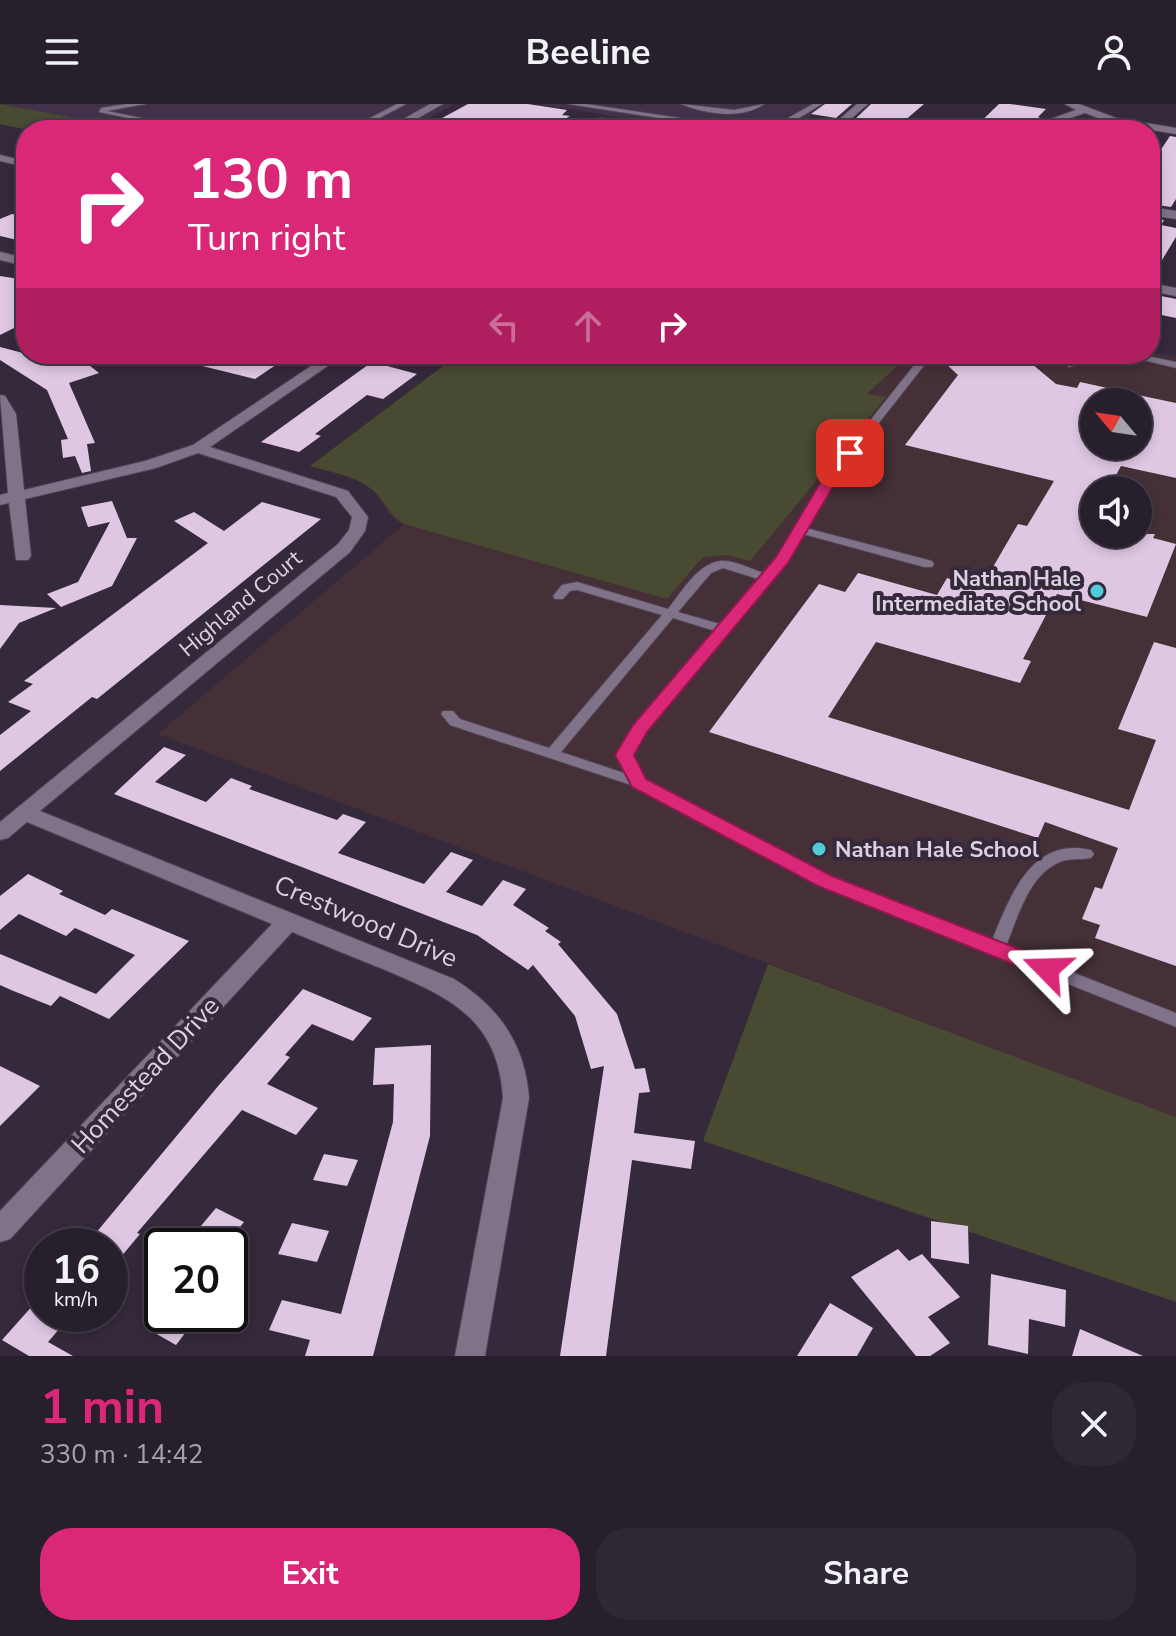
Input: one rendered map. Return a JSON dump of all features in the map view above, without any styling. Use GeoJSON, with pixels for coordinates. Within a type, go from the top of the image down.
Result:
{"type":"FeatureCollection","features":[{"type":"Feature","properties":{"kind":"street"},"geometry":{"type":"LineString","coordinates":[[408,120],[438,104]]}},
{"type":"Feature","properties":{"kind":"street"},"geometry":{"type":"LineString","coordinates":[[844,120],[863,104]]}},
{"type":"Feature","properties":{"kind":"street"},"geometry":{"type":"LineString","coordinates":[[1070,104],[1111,120]]}},
{"type":"Feature","properties":{"kind":"street"},"geometry":{"type":"LineString","coordinates":[[1055,120],[1082,111]]}},
{"type":"Feature","properties":{"kind":"street"},"geometry":{"type":"LineString","coordinates":[[8,500],[150,465],[198,448],[324,364]]}},
{"type":"Feature","properties":{"kind":"street"},"geometry":{"type":"LineString","coordinates":[[0,399],[9,414],[8,500],[22,556]]}},
{"type":"Feature","properties":{"kind":"street","name":"Highland Court"},"geometry":{"type":"LineString","coordinates":[[0,833],[344,548],[357,531],[360,517],[355,507],[336,491],[198,448]]}},
{"type":"Feature","properties":{"kind":"street","name":"Crestwood Drive"},"geometry":{"type":"LineString","coordinates":[[24,813],[289,920],[460,994],[479,1009],[498,1032],[516,1074],[516,1098],[470,1356]]}},
{"type":"Feature","properties":{"kind":"street","name":"Homestead Drive"},"geometry":{"type":"LineString","coordinates":[[0,1230],[289,920]]}},
{"type":"Feature","properties":{"kind":"lane"},"geometry":{"type":"LineString","coordinates":[[142,104],[103,109],[103,112],[144,120]]}},
{"type":"Feature","properties":{"kind":"lane"},"geometry":{"type":"LineString","coordinates":[[371,120],[402,104]]}},
{"type":"Feature","properties":{"kind":"lane"},"geometry":{"type":"LineString","coordinates":[[572,104],[680,120]]}},
{"type":"Feature","properties":{"kind":"lane"},"geometry":{"type":"LineString","coordinates":[[685,104],[737,112],[747,112],[760,104]]}},
{"type":"Feature","properties":{"kind":"lane"},"geometry":{"type":"LineString","coordinates":[[790,120],[818,104]]}},
{"type":"Feature","properties":{"kind":"lane"},"geometry":{"type":"LineString","coordinates":[[639,783],[624,755],[639,729],[767,578],[830,478],[920,364]]}},
{"type":"Feature","properties":{"kind":"lane"},"geometry":{"type":"LineString","coordinates":[[800,530],[928,564]]}},
{"type":"Feature","properties":{"kind":"lane"},"geometry":{"type":"LineString","coordinates":[[551,755],[714,566],[722,564],[767,578]]}},
{"type":"Feature","properties":{"kind":"lane"},"geometry":{"type":"LineString","coordinates":[[559,596],[566,588],[577,586],[723,629]]}},
{"type":"Feature","properties":{"kind":"lane"},"geometry":{"type":"LineString","coordinates":[[448,714],[455,722],[639,783],[825,881],[1176,1020]]}},
{"type":"Feature","properties":{"kind":"lane"},"geometry":{"type":"LineString","coordinates":[[996,949],[1030,877],[1041,866],[1060,856],[1086,854]]}},
{"type":"Feature","properties":{"kind":"shaded area"},"geometry":{"type":"Polygon","coordinates":[[[0,104],[455,104],[425,120],[87,120],[0,104]]]}},
{"type":"Feature","properties":{"kind":"shaded area"},"geometry":{"type":"Polygon","coordinates":[[[539,104],[826,104],[806,120],[637,120],[539,104]]]}},
{"type":"Feature","properties":{"kind":"shaded area","name":"Nathan Hale School"},"geometry":{"type":"Polygon","coordinates":[[[1160,354],[1176,357],[1176,1117],[158,734],[403,525],[389,514],[374,491],[360,481],[310,466],[446,364],[896,367],[897,364],[1160,364],[1160,354]]]}},
{"type":"Feature","properties":{"kind":"green space"},"geometry":{"type":"Polygon","coordinates":[[[0,104],[87,120],[16,120],[16,127],[0,124],[0,104]]]}},
{"type":"Feature","properties":{"kind":"green space"},"geometry":{"type":"Polygon","coordinates":[[[446,364],[897,364],[867,394],[886,397],[750,561],[727,555],[703,557],[667,599],[404,524],[379,496],[360,482],[310,466],[446,364]]]}},
{"type":"Feature","properties":{"kind":"green space"},"geometry":{"type":"Polygon","coordinates":[[[768,964],[1176,1117],[1176,1302],[703,1141],[768,964]]]}},
{"type":"Feature","properties":{"kind":"building"},"geometry":{"type":"Polygon","coordinates":[[[468,104],[528,104],[567,110],[562,115],[570,116],[563,120],[438,120],[468,104]]]}},
{"type":"Feature","properties":{"kind":"building"},"geometry":{"type":"Polygon","coordinates":[[[825,104],[852,104],[836,118],[811,114],[825,104]]]}},
{"type":"Feature","properties":{"kind":"building"},"geometry":{"type":"Polygon","coordinates":[[[871,104],[924,104],[905,120],[854,120],[871,104]]]}},
{"type":"Feature","properties":{"kind":"building"},"geometry":{"type":"Polygon","coordinates":[[[999,104],[1046,109],[1038,117],[1043,119],[1041,120],[982,120],[999,104]]]}},
{"type":"Feature","properties":{"kind":"building"},"geometry":{"type":"Polygon","coordinates":[[[1170,136],[1176,137],[1176,199],[1171,207],[1160,205],[1160,151],[1170,136]]]}},
{"type":"Feature","properties":{"kind":"building"},"geometry":{"type":"Polygon","coordinates":[[[16,215],[16,240],[0,236],[0,219],[16,215]]]}},
{"type":"Feature","properties":{"kind":"building"},"geometry":{"type":"Polygon","coordinates":[[[1160,219],[1164,220],[1161,225],[1176,228],[1176,237],[1160,263],[1160,219]]]}},
{"type":"Feature","properties":{"kind":"building"},"geometry":{"type":"Polygon","coordinates":[[[0,276],[16,278],[16,327],[0,335],[0,276]]]}},
{"type":"Feature","properties":{"kind":"building"},"geometry":{"type":"Polygon","coordinates":[[[1160,298],[1176,299],[1176,318],[1160,315],[1160,298]]]}},
{"type":"Feature","properties":{"kind":"building"},"geometry":{"type":"Polygon","coordinates":[[[0,347],[16,351],[16,364],[88,364],[99,373],[69,383],[95,443],[87,444],[91,471],[82,473],[75,456],[63,458],[61,440],[68,439],[47,390],[0,360],[0,347]]]}},
{"type":"Feature","properties":{"kind":"building"},"geometry":{"type":"Polygon","coordinates":[[[194,364],[277,364],[255,379],[194,364]]]}},
{"type":"Feature","properties":{"kind":"building"},"geometry":{"type":"Polygon","coordinates":[[[369,364],[417,374],[383,399],[367,395],[315,434],[321,436],[299,452],[261,442],[369,364]]]}},
{"type":"Feature","properties":{"kind":"building"},"geometry":{"type":"Polygon","coordinates":[[[946,364],[1032,364],[1056,384],[1077,388],[1080,382],[1108,388],[1080,388],[1080,460],[1152,460],[1152,398],[1176,403],[1176,478],[1121,466],[1116,476],[1080,476],[1080,548],[1152,548],[1152,534],[1155,534],[1153,538],[1176,544],[1147,617],[1057,594],[1023,659],[1031,661],[1020,683],[876,642],[828,717],[1129,810],[1156,740],[1118,729],[1154,642],[1176,648],[1176,966],[1095,938],[1100,925],[1082,919],[1095,887],[1102,889],[1118,848],[1045,822],[1038,838],[709,732],[819,584],[845,592],[858,573],[937,595],[947,578],[953,580],[958,571],[986,579],[1018,524],[1027,526],[1054,481],[905,445],[958,375],[946,364]]]}},
{"type":"Feature","properties":{"kind":"building"},"geometry":{"type":"Polygon","coordinates":[[[112,501],[127,538],[137,538],[112,586],[61,607],[47,594],[78,582],[110,522],[88,527],[81,507],[112,501]]]}},
{"type":"Feature","properties":{"kind":"building"},"geometry":{"type":"Polygon","coordinates":[[[262,502],[321,519],[97,699],[92,697],[0,771],[0,735],[31,711],[8,702],[33,684],[24,681],[208,543],[174,521],[194,512],[224,531],[262,502]]]}},
{"type":"Feature","properties":{"kind":"building"},"geometry":{"type":"Polygon","coordinates":[[[0,605],[56,608],[19,623],[0,649],[0,605]]]}},
{"type":"Feature","properties":{"kind":"building"},"geometry":{"type":"Polygon","coordinates":[[[164,747],[186,755],[155,782],[206,802],[231,778],[252,786],[249,789],[337,820],[343,814],[366,822],[338,853],[424,884],[451,852],[473,860],[446,892],[482,906],[503,880],[526,889],[513,905],[549,928],[545,931],[561,942],[558,944],[617,1014],[635,1069],[645,1068],[650,1092],[639,1093],[634,1133],[695,1141],[691,1169],[632,1160],[606,1356],[560,1356],[604,1066],[591,1069],[575,1016],[533,965],[528,970],[477,935],[114,794],[164,747]]]}},
{"type":"Feature","properties":{"kind":"building"},"geometry":{"type":"Polygon","coordinates":[[[28,874],[63,891],[59,894],[105,915],[112,909],[189,941],[109,1019],[60,996],[51,1006],[11,990],[0,985],[0,954],[96,994],[135,955],[75,928],[66,936],[19,914],[0,930],[0,896],[28,874]]]}},
{"type":"Feature","properties":{"kind":"building"},"geometry":{"type":"Polygon","coordinates":[[[303,989],[372,1018],[353,1041],[312,1024],[285,1055],[290,1057],[267,1084],[318,1108],[296,1135],[242,1110],[137,1233],[140,1234],[128,1248],[128,1228],[100,1228],[303,989]]]}},
{"type":"Feature","properties":{"kind":"building"},"geometry":{"type":"Polygon","coordinates":[[[431,1045],[430,1136],[373,1356],[305,1356],[310,1340],[269,1330],[282,1300],[341,1314],[393,1122],[394,1084],[373,1085],[375,1048],[431,1045]]]}},
{"type":"Feature","properties":{"kind":"building"},"geometry":{"type":"Polygon","coordinates":[[[0,1066],[40,1086],[0,1126],[0,1066]]]}},
{"type":"Feature","properties":{"kind":"building"},"geometry":{"type":"Polygon","coordinates":[[[324,1154],[358,1160],[347,1186],[313,1180],[324,1154]]]}},
{"type":"Feature","properties":{"kind":"building"},"geometry":{"type":"Polygon","coordinates":[[[216,1208],[244,1222],[239,1228],[199,1228],[216,1208]]]}},
{"type":"Feature","properties":{"kind":"building"},"geometry":{"type":"Polygon","coordinates":[[[931,1221],[968,1226],[969,1264],[931,1258],[931,1221]]]}},
{"type":"Feature","properties":{"kind":"building"},"geometry":{"type":"Polygon","coordinates":[[[292,1223],[329,1231],[317,1262],[278,1254],[292,1223]]]}},
{"type":"Feature","properties":{"kind":"building"},"geometry":{"type":"Polygon","coordinates":[[[898,1249],[909,1261],[922,1254],[960,1297],[928,1317],[950,1343],[930,1356],[916,1356],[851,1277],[898,1249]]]}},
{"type":"Feature","properties":{"kind":"building"},"geometry":{"type":"Polygon","coordinates":[[[991,1274],[1066,1290],[1065,1327],[1029,1319],[1028,1354],[988,1345],[991,1274]]]}},
{"type":"Feature","properties":{"kind":"building"},"geometry":{"type":"Polygon","coordinates":[[[830,1303],[873,1328],[857,1356],[797,1356],[830,1303]]]}},
{"type":"Feature","properties":{"kind":"building"},"geometry":{"type":"Polygon","coordinates":[[[24,1315],[24,1332],[57,1332],[48,1342],[73,1356],[29,1356],[2,1340],[24,1315]]]}},
{"type":"Feature","properties":{"kind":"building"},"geometry":{"type":"Polygon","coordinates":[[[1080,1329],[1143,1356],[1072,1356],[1080,1329]]]}},
{"type":"Feature","properties":{"kind":"building"},"geometry":{"type":"Polygon","coordinates":[[[153,1332],[186,1332],[176,1345],[153,1332]]]}},
{"type":"Feature","properties":{"kind":"place","name":"Nathan Hale Intermediate School"},"geometry":{"type":"Point","coordinates":[1097,591]}},
{"type":"Feature","properties":{"kind":"place","name":"Nathan Hale School"},"geometry":{"type":"Point","coordinates":[819,849]}},
{"type":"Feature","properties":{"kind":"route"},"geometry":{"type":"LineString","coordinates":[[850,453],[830,478],[782,559],[639,729],[624,755],[639,783],[825,881],[1047,969]]}}]}
